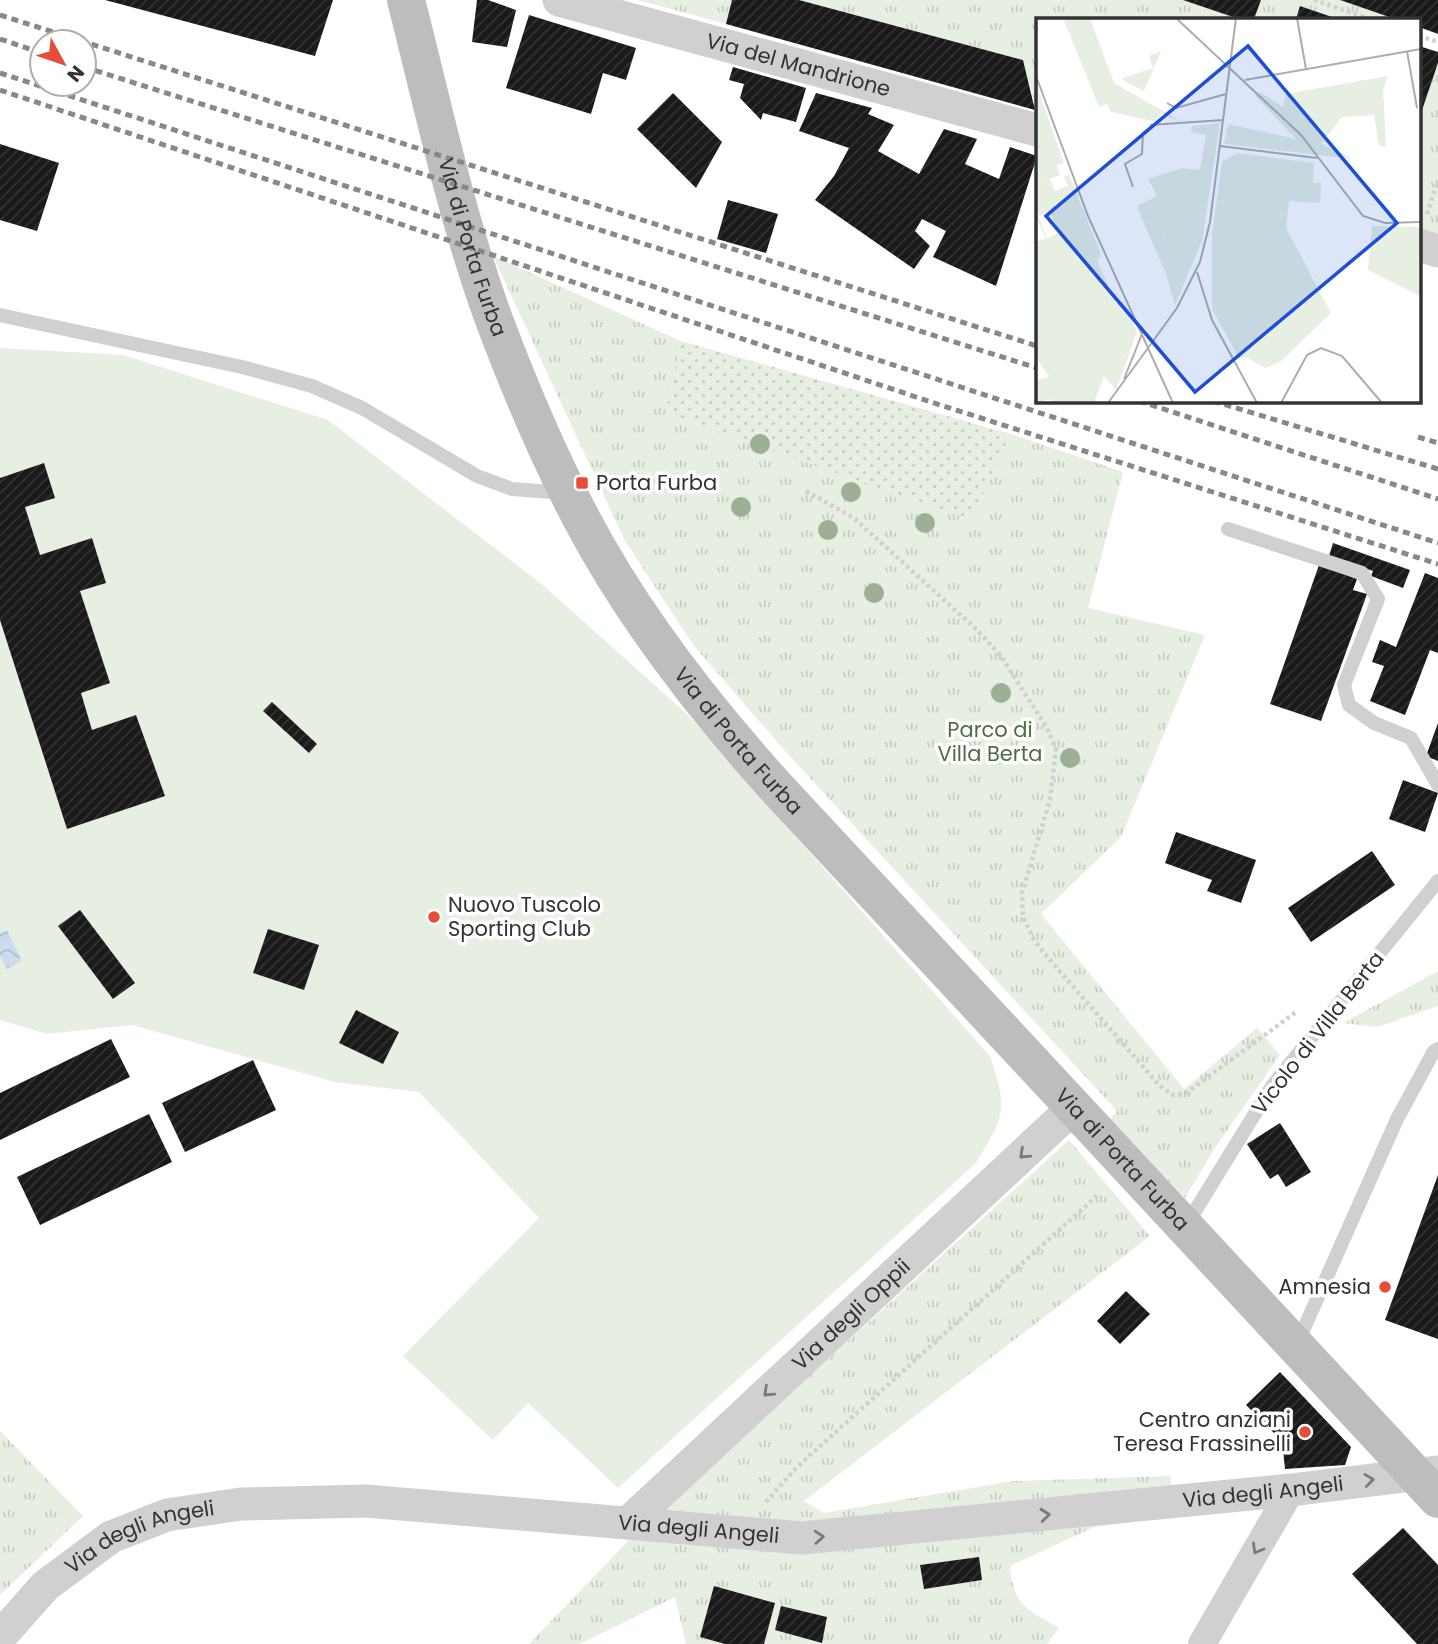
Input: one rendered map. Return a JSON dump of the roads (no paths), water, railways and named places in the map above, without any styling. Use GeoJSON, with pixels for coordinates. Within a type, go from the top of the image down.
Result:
{"type":"FeatureCollection","features":[{"type":"Feature","properties":{"kind":"main road","name":"Via di Porta Furba"},"geometry":{"type":"LineString","coordinates":[[407,0],[489,305],[516,375],[569,494],[620,583],[729,733],[775,786],[1296,1346],[1431,1482]]}},
{"type":"Feature","properties":{"kind":"street","name":"Via del Mandrione"},"geometry":{"type":"LineString","coordinates":[[559,0],[1036,130]]}},
{"type":"Feature","properties":{"kind":"street"},"geometry":{"type":"LineString","coordinates":[[1422,232],[1438,251]]}},
{"type":"Feature","properties":{"kind":"street","name":"Via degli Oppii"},"geometry":{"type":"LineString","coordinates":[[629,1522],[1074,1107]]}},
{"type":"Feature","properties":{"kind":"street","name":"Via degli Angeli"},"geometry":{"type":"LineString","coordinates":[[0,1637],[45,1586],[76,1560],[111,1537],[167,1515],[241,1504],[366,1501],[629,1522],[782,1538],[853,1535],[1291,1490],[1431,1482]]}},
{"type":"Feature","properties":{"kind":"street"},"geometry":{"type":"LineString","coordinates":[[1202,1644],[1291,1490]]}},
{"type":"Feature","properties":{"kind":"lane"},"geometry":{"type":"LineString","coordinates":[[7,317],[242,367],[312,386],[362,408],[477,476],[512,489],[569,494]]}},
{"type":"Feature","properties":{"kind":"lane"},"geometry":{"type":"LineString","coordinates":[[1228,529],[1362,573],[1378,599],[1344,685],[1349,705],[1374,723],[1411,738],[1424,766],[1438,785]]}},
{"type":"Feature","properties":{"kind":"lane","name":"Vicolo di Villa Berta"},"geometry":{"type":"LineString","coordinates":[[1185,1227],[1272,1086],[1438,881]]}},
{"type":"Feature","properties":{"kind":"lane"},"geometry":{"type":"LineString","coordinates":[[1296,1346],[1397,1119],[1434,1051],[1438,1049]]}},
{"type":"Feature","properties":{"kind":"water"},"geometry":{"type":"Polygon","coordinates":[[[7,930],[22,961],[7,969],[0,956],[0,933],[7,930]]]}},
{"type":"Feature","properties":{"kind":"railway"},"geometry":{"type":"LineString","coordinates":[[0,15],[1036,346]]}},
{"type":"Feature","properties":{"kind":"railway"},"geometry":{"type":"LineString","coordinates":[[0,39],[28,48]]}},
{"type":"Feature","properties":{"kind":"railway"},"geometry":{"type":"LineString","coordinates":[[98,71],[1036,368]]}},
{"type":"Feature","properties":{"kind":"railway"},"geometry":{"type":"LineString","coordinates":[[0,73],[1438,543]]}},
{"type":"Feature","properties":{"kind":"railway"},"geometry":{"type":"LineString","coordinates":[[0,90],[931,402],[1438,564]]}},
{"type":"Feature","properties":{"kind":"railway"},"geometry":{"type":"LineString","coordinates":[[1142,402],[1438,499]]}},
{"type":"Feature","properties":{"kind":"railway"},"geometry":{"type":"LineString","coordinates":[[1216,402],[1438,469]]}},
{"type":"Feature","properties":{"kind":"railway"},"geometry":{"type":"LineString","coordinates":[[1418,437],[1438,443]]}},
{"type":"Feature","properties":{"kind":"place","name":"Porta Furba"},"geometry":{"type":"Point","coordinates":[582,483]}},
{"type":"Feature","properties":{"kind":"place","name":"Nuovo Tuscolo Sporting Club"},"geometry":{"type":"Point","coordinates":[434,917]}},
{"type":"Feature","properties":{"kind":"place","name":"Amnesia"},"geometry":{"type":"Point","coordinates":[1385,1287]}},
{"type":"Feature","properties":{"kind":"place","name":"Centro anziani Teresa Frassinelli"},"geometry":{"type":"Point","coordinates":[1305,1432]}},
{"type":"Feature","properties":{"kind":"park label","name":"Parco di Villa Berta"},"geometry":{"type":"Point","coordinates":[990,742]}}]}
